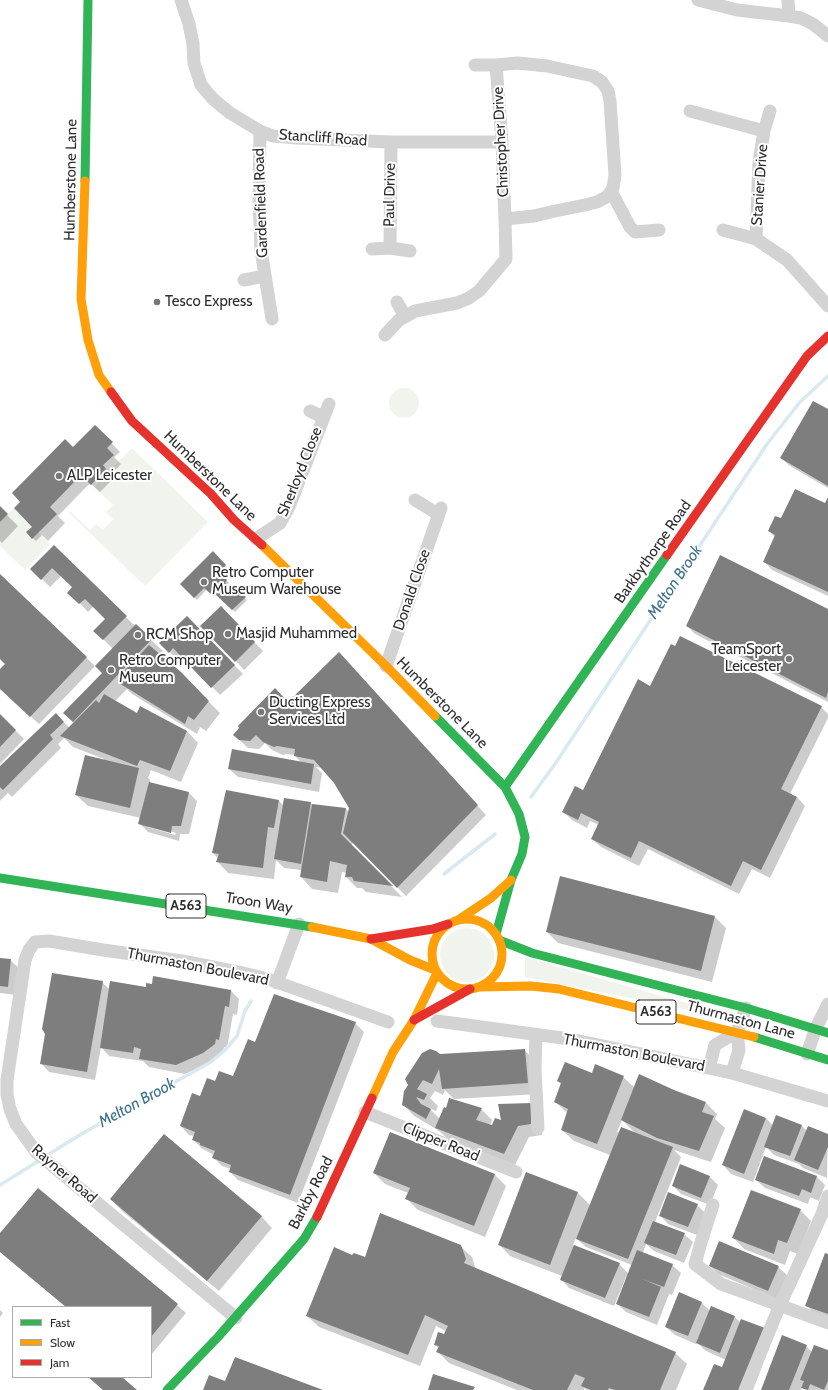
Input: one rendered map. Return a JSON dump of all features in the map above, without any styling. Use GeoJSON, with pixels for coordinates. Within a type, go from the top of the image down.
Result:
{"type":"FeatureCollection","features":[{"type":"Feature","properties":{"kind":"main road","name":"Humberstone Lane"},"geometry":{"type":"LineString","coordinates":[[88,0],[82,299],[90,346],[99,375],[132,421],[211,494],[234,520],[256,539],[386,666],[505,787],[519,814],[525,837],[522,854],[511,880],[498,937]]}},
{"type":"Feature","properties":{"kind":"main road","name":"Barkbythorpe Road"},"geometry":{"type":"LineString","coordinates":[[505,787],[804,360],[828,336]]}},
{"type":"Feature","properties":{"kind":"main road","name":"Troon Way"},"geometry":{"type":"LineString","coordinates":[[0,878],[300,924],[370,939],[410,960],[436,971]]}},
{"type":"Feature","properties":{"kind":"main road","name":"Humberstone Lane"},"geometry":{"type":"LineString","coordinates":[[458,920],[491,898],[511,880]]}},
{"type":"Feature","properties":{"kind":"main road"},"geometry":{"type":"LineString","coordinates":[[469,919],[479,921],[489,926],[498,937],[502,951],[501,962],[497,972],[490,981],[480,987],[470,989],[454,987],[446,983],[436,971],[432,960],[432,950],[440,931],[448,924],[458,920],[469,919]]}},
{"type":"Feature","properties":{"kind":"main road","name":"Troon Way"},"geometry":{"type":"LineString","coordinates":[[370,939],[434,928],[448,924]]}},
{"type":"Feature","properties":{"kind":"main road","name":"Thurmaston Lane"},"geometry":{"type":"LineString","coordinates":[[498,937],[532,953],[746,1008],[822,1030]]}},
{"type":"Feature","properties":{"kind":"main road","name":"Barkby Road"},"geometry":{"type":"LineString","coordinates":[[167,1390],[236,1318],[304,1239],[320,1212],[393,1052],[414,1020],[436,971]]}},
{"type":"Feature","properties":{"kind":"main road","name":"Thurmaston Lane"},"geometry":{"type":"LineString","coordinates":[[480,987],[531,986],[559,988],[737,1032],[828,1060]]}},
{"type":"Feature","properties":{"kind":"main road","name":"Barkby Road"},"geometry":{"type":"LineString","coordinates":[[414,1020],[470,989]]}},
{"type":"Feature","properties":{"kind":"street","name":"Stancliff Road"},"geometry":{"type":"LineString","coordinates":[[181,0],[189,24],[193,44],[194,63],[201,85],[213,99],[230,113],[260,131],[273,136],[297,138],[391,142],[502,142]]}},
{"type":"Feature","properties":{"kind":"street"},"geometry":{"type":"LineString","coordinates":[[698,0],[737,10],[801,18],[813,24],[828,36]]}},
{"type":"Feature","properties":{"kind":"street"},"geometry":{"type":"LineString","coordinates":[[788,0],[789,16]]}},
{"type":"Feature","properties":{"kind":"street","name":"Christopher Drive"},"geometry":{"type":"LineString","coordinates":[[475,65],[518,63],[547,66],[593,76],[602,82],[608,91],[610,101],[615,175],[611,191],[608,196],[585,206],[534,216],[505,219]]}},
{"type":"Feature","properties":{"kind":"street","name":"Christopher Drive"},"geometry":{"type":"LineString","coordinates":[[385,335],[399,320],[415,311],[457,303],[469,298],[479,291],[506,259],[502,142],[496,65]]}},
{"type":"Feature","properties":{"kind":"street","name":"Stanier Drive"},"geometry":{"type":"LineString","coordinates":[[756,239],[759,162],[764,131],[770,110]]}},
{"type":"Feature","properties":{"kind":"street","name":"Stanier Drive"},"geometry":{"type":"LineString","coordinates":[[690,111],[764,131]]}},
{"type":"Feature","properties":{"kind":"street","name":"Gardenfield Road"},"geometry":{"type":"LineString","coordinates":[[260,131],[258,198],[261,250],[272,319]]}},
{"type":"Feature","properties":{"kind":"street","name":"Paul Drive"},"geometry":{"type":"LineString","coordinates":[[390,248],[391,142]]}},
{"type":"Feature","properties":{"kind":"street"},"geometry":{"type":"LineString","coordinates":[[611,191],[630,227],[635,232],[659,230]]}},
{"type":"Feature","properties":{"kind":"street","name":"Stanier Drive"},"geometry":{"type":"LineString","coordinates":[[722,230],[756,239],[787,260],[828,306]]}},
{"type":"Feature","properties":{"kind":"street","name":"Paul Drive"},"geometry":{"type":"LineString","coordinates":[[372,249],[390,248],[410,251]]}},
{"type":"Feature","properties":{"kind":"street","name":"Gardenfield Road"},"geometry":{"type":"LineString","coordinates":[[244,280],[264,276]]}},
{"type":"Feature","properties":{"kind":"street"},"geometry":{"type":"LineString","coordinates":[[397,302],[405,316]]}},
{"type":"Feature","properties":{"kind":"street","name":"Sherloyd Close"},"geometry":{"type":"LineString","coordinates":[[256,539],[280,523],[289,507],[329,404]]}},
{"type":"Feature","properties":{"kind":"street","name":"Sherloyd Close"},"geometry":{"type":"LineString","coordinates":[[310,411],[323,417]]}},
{"type":"Feature","properties":{"kind":"street","name":"Donald Close"},"geometry":{"type":"LineString","coordinates":[[386,666],[440,511],[415,500]]}},
{"type":"Feature","properties":{"kind":"street"},"geometry":{"type":"LineString","coordinates":[[277,983],[300,924]]}},
{"type":"Feature","properties":{"kind":"street","name":"Thurmaston Boulevard"},"geometry":{"type":"LineString","coordinates":[[49,941],[182,961],[243,973],[277,983],[388,1022]]}},
{"type":"Feature","properties":{"kind":"street","name":"Rayner Road"},"geometry":{"type":"LineString","coordinates":[[49,941],[35,942],[29,950],[25,960],[7,1080],[10,1109],[16,1124],[36,1152],[236,1318]]}},
{"type":"Feature","properties":{"kind":"street"},"geometry":{"type":"LineString","coordinates":[[807,1054],[822,1030],[828,1004]]}},
{"type":"Feature","properties":{"kind":"street"},"geometry":{"type":"LineString","coordinates":[[732,1073],[739,1050],[737,1032],[746,1008]]}},
{"type":"Feature","properties":{"kind":"street","name":"Thurmaston Boulevard"},"geometry":{"type":"LineString","coordinates":[[437,1021],[570,1039],[732,1073],[828,1101]]}},
{"type":"Feature","properties":{"kind":"street"},"geometry":{"type":"LineString","coordinates":[[709,1068],[715,1045],[737,1032]]}},
{"type":"Feature","properties":{"kind":"street"},"geometry":{"type":"LineString","coordinates":[[536,1035],[535,1068],[538,1128]]}},
{"type":"Feature","properties":{"kind":"street","name":"Clipper Road"},"geometry":{"type":"LineString","coordinates":[[365,1112],[516,1172]]}},
{"type":"Feature","properties":{"kind":"street"},"geometry":{"type":"LineString","coordinates":[[745,1390],[780,1305],[822,1214],[828,1196]]}},
{"type":"Feature","properties":{"kind":"street"},"geometry":{"type":"LineString","coordinates":[[713,1205],[695,1264],[721,1284],[828,1323]]}},
{"type":"Feature","properties":{"kind":"shaded area"},"geometry":{"type":"Polygon","coordinates":[[[404,388],[415,392],[419,403],[415,414],[404,418],[393,414],[389,403],[393,392],[404,388]]]}},
{"type":"Feature","properties":{"kind":"shaded area"},"geometry":{"type":"Polygon","coordinates":[[[132,448],[208,522],[145,586],[69,513],[70,511],[90,530],[96,524],[103,530],[113,519],[106,512],[113,505],[94,487],[132,448]]]}},
{"type":"Feature","properties":{"kind":"shaded area"},"geometry":{"type":"Polygon","coordinates":[[[14,508],[50,544],[25,570],[0,546],[0,522],[14,508]]]}},
{"type":"Feature","properties":{"kind":"shaded area"},"geometry":{"type":"Polygon","coordinates":[[[467,928],[477,930],[486,936],[492,945],[494,955],[492,965],[486,974],[477,980],[467,982],[457,980],[448,974],[442,965],[440,955],[442,945],[448,936],[457,930],[467,928]]]}},
{"type":"Feature","properties":{"kind":"shaded area"},"geometry":{"type":"Polygon","coordinates":[[[525,957],[693,1005],[709,1014],[525,977],[525,957]]]}},
{"type":"Feature","properties":{"kind":"building"},"geometry":{"type":"Polygon","coordinates":[[[813,401],[828,409],[828,486],[780,458],[813,401]]]}},
{"type":"Feature","properties":{"kind":"building"},"geometry":{"type":"Polygon","coordinates":[[[95,425],[113,442],[107,448],[114,455],[103,465],[106,469],[91,485],[81,475],[50,507],[57,514],[32,539],[26,532],[32,527],[14,508],[20,502],[12,493],[65,439],[73,447],[95,425]]]}},
{"type":"Feature","properties":{"kind":"building"},"geometry":{"type":"Polygon","coordinates":[[[795,489],[825,503],[828,497],[828,592],[763,562],[775,535],[768,531],[775,516],[781,518],[795,489]]]}},
{"type":"Feature","properties":{"kind":"building"},"geometry":{"type":"Polygon","coordinates":[[[0,506],[8,514],[0,522],[0,506]]]}},
{"type":"Feature","properties":{"kind":"building"},"geometry":{"type":"Polygon","coordinates":[[[54,545],[127,616],[103,640],[93,631],[105,619],[85,599],[79,604],[67,593],[72,587],[52,568],[41,580],[30,569],[54,545]]]}},
{"type":"Feature","properties":{"kind":"building","name":"Retro Computer Museum Warehouse"},"geometry":{"type":"Polygon","coordinates":[[[213,551],[226,565],[219,572],[227,580],[225,583],[234,592],[237,588],[246,597],[232,610],[214,593],[212,595],[204,588],[194,598],[180,584],[213,551]]]}},
{"type":"Feature","properties":{"kind":"building","name":"TeamSport Leicester"},"geometry":{"type":"Polygon","coordinates":[[[720,555],[828,609],[828,692],[826,698],[686,626],[720,555]]]}},
{"type":"Feature","properties":{"kind":"building"},"geometry":{"type":"Polygon","coordinates":[[[0,574],[87,657],[30,717],[0,689],[0,669],[5,664],[0,659],[0,574]]]}},
{"type":"Feature","properties":{"kind":"building","name":"Masjid Muhammed"},"geometry":{"type":"Polygon","coordinates":[[[221,606],[255,642],[235,662],[200,626],[221,606]]]}},
{"type":"Feature","properties":{"kind":"building"},"geometry":{"type":"Polygon","coordinates":[[[187,616],[235,665],[211,688],[173,648],[169,653],[159,643],[187,616]]]}},
{"type":"Feature","properties":{"kind":"building","name":"Retro Computer Museum"},"geometry":{"type":"Polygon","coordinates":[[[136,624],[152,639],[73,722],[63,713],[102,673],[95,666],[136,624]]]}},
{"type":"Feature","properties":{"kind":"building"},"geometry":{"type":"Polygon","coordinates":[[[680,636],[822,706],[781,789],[797,797],[761,870],[743,861],[731,886],[639,841],[631,858],[591,839],[599,822],[581,813],[578,820],[562,812],[575,786],[583,790],[638,679],[650,686],[671,644],[675,646],[680,636]]]}},
{"type":"Feature","properties":{"kind":"building"},"geometry":{"type":"Polygon","coordinates":[[[149,645],[181,672],[209,701],[194,720],[188,716],[185,724],[119,683],[125,675],[122,673],[149,645]]]}},
{"type":"Feature","properties":{"kind":"building"},"geometry":{"type":"Polygon","coordinates":[[[339,652],[478,805],[397,888],[343,833],[349,808],[334,783],[314,760],[294,756],[295,749],[277,746],[274,747],[263,742],[256,735],[250,741],[239,740],[233,735],[239,728],[238,726],[275,688],[288,702],[339,652]]]}},
{"type":"Feature","properties":{"kind":"building"},"geometry":{"type":"Polygon","coordinates":[[[104,694],[137,713],[140,706],[187,731],[170,771],[140,760],[137,766],[60,736],[96,700],[99,703],[104,694]]]}},
{"type":"Feature","properties":{"kind":"building"},"geometry":{"type":"Polygon","coordinates":[[[56,713],[64,722],[50,735],[53,739],[3,790],[0,787],[0,766],[56,713]]]}},
{"type":"Feature","properties":{"kind":"building"},"geometry":{"type":"Polygon","coordinates":[[[0,714],[16,730],[0,747],[0,714]]]}},
{"type":"Feature","properties":{"kind":"building"},"geometry":{"type":"Polygon","coordinates":[[[232,749],[314,764],[311,784],[228,769],[232,749]]]}},
{"type":"Feature","properties":{"kind":"building"},"geometry":{"type":"Polygon","coordinates":[[[85,755],[139,768],[130,808],[75,795],[85,755]]]}},
{"type":"Feature","properties":{"kind":"building"},"geometry":{"type":"Polygon","coordinates":[[[149,782],[189,792],[181,826],[172,826],[171,833],[138,824],[149,782]]]}},
{"type":"Feature","properties":{"kind":"building"},"geometry":{"type":"Polygon","coordinates":[[[226,790],[279,800],[274,828],[268,827],[263,868],[216,862],[219,854],[212,853],[226,790]]]}},
{"type":"Feature","properties":{"kind":"building"},"geometry":{"type":"Polygon","coordinates":[[[284,798],[311,802],[301,864],[274,859],[284,798]]]}},
{"type":"Feature","properties":{"kind":"building"},"geometry":{"type":"Polygon","coordinates":[[[312,804],[346,808],[341,834],[393,886],[354,881],[352,877],[345,877],[347,865],[330,861],[327,882],[300,877],[312,804]]]}},
{"type":"Feature","properties":{"kind":"building"},"geometry":{"type":"Polygon","coordinates":[[[560,876],[715,916],[701,971],[546,932],[560,876]]]}},
{"type":"Feature","properties":{"kind":"building"},"geometry":{"type":"Polygon","coordinates":[[[0,958],[11,959],[8,987],[0,986],[0,958]]]}},
{"type":"Feature","properties":{"kind":"building"},"geometry":{"type":"Polygon","coordinates":[[[52,973],[103,981],[87,1072],[40,1064],[45,1034],[42,1029],[52,973]]]}},
{"type":"Feature","properties":{"kind":"building"},"geometry":{"type":"Polygon","coordinates":[[[153,976],[231,990],[229,1007],[225,1006],[219,1040],[216,1039],[215,1044],[203,1053],[176,1065],[139,1059],[141,1049],[134,1047],[133,1053],[100,1048],[110,981],[146,987],[146,983],[152,984],[153,976]]]}},
{"type":"Feature","properties":{"kind":"building"},"geometry":{"type":"Polygon","coordinates":[[[274,994],[356,1022],[290,1195],[229,1172],[231,1165],[212,1158],[215,1151],[192,1140],[195,1132],[180,1126],[192,1093],[200,1096],[207,1078],[215,1081],[219,1071],[233,1076],[248,1039],[255,1042],[274,994]]]}},
{"type":"Feature","properties":{"kind":"building"},"geometry":{"type":"Polygon","coordinates":[[[430,1049],[440,1054],[525,1049],[528,1083],[442,1089],[439,1069],[432,1084],[423,1080],[417,1089],[427,1094],[424,1100],[416,1097],[421,1104],[431,1109],[426,1119],[402,1105],[404,1091],[408,1085],[405,1079],[422,1053],[430,1049]]]}},
{"type":"Feature","properties":{"kind":"building"},"geometry":{"type":"Polygon","coordinates":[[[565,1062],[592,1073],[595,1064],[624,1076],[597,1144],[561,1130],[568,1109],[554,1102],[561,1083],[557,1081],[565,1062]]]}},
{"type":"Feature","properties":{"kind":"building"},"geometry":{"type":"Polygon","coordinates":[[[639,1074],[674,1090],[706,1102],[702,1112],[714,1116],[699,1151],[657,1138],[621,1120],[639,1074]]]}},
{"type":"Feature","properties":{"kind":"building"},"geometry":{"type":"Polygon","coordinates":[[[449,1098],[482,1108],[476,1120],[492,1125],[495,1118],[501,1120],[498,1104],[532,1103],[531,1124],[518,1126],[504,1154],[435,1128],[444,1107],[446,1108],[449,1098]]]}},
{"type":"Feature","properties":{"kind":"building"},"geometry":{"type":"Polygon","coordinates":[[[744,1109],[766,1118],[744,1174],[722,1165],[744,1109]]]}},
{"type":"Feature","properties":{"kind":"building"},"geometry":{"type":"Polygon","coordinates":[[[776,1115],[802,1125],[790,1156],[764,1147],[776,1115]]]}},
{"type":"Feature","properties":{"kind":"building"},"geometry":{"type":"Polygon","coordinates":[[[808,1126],[828,1134],[828,1147],[818,1170],[794,1160],[808,1126]]]}},
{"type":"Feature","properties":{"kind":"building"},"geometry":{"type":"Polygon","coordinates":[[[621,1127],[673,1147],[628,1259],[576,1239],[621,1127]]]}},
{"type":"Feature","properties":{"kind":"building"},"geometry":{"type":"Polygon","coordinates":[[[390,1132],[495,1174],[474,1226],[405,1199],[410,1188],[373,1173],[390,1132]]]}},
{"type":"Feature","properties":{"kind":"building"},"geometry":{"type":"Polygon","coordinates":[[[164,1134],[262,1216],[207,1281],[110,1199],[164,1134]]]}},
{"type":"Feature","properties":{"kind":"building"},"geometry":{"type":"Polygon","coordinates":[[[764,1156],[817,1176],[811,1193],[802,1189],[799,1196],[755,1180],[764,1156]]]}},
{"type":"Feature","properties":{"kind":"building"},"geometry":{"type":"Polygon","coordinates":[[[680,1164],[710,1176],[701,1198],[672,1186],[680,1164]]]}},
{"type":"Feature","properties":{"kind":"building"},"geometry":{"type":"Polygon","coordinates":[[[526,1172],[578,1192],[550,1265],[498,1245],[526,1172]]]}},
{"type":"Feature","properties":{"kind":"building"},"geometry":{"type":"Polygon","coordinates":[[[38,1188],[178,1304],[152,1336],[152,1306],[65,1306],[0,1252],[0,1233],[38,1188]]]}},
{"type":"Feature","properties":{"kind":"building"},"geometry":{"type":"Polygon","coordinates":[[[751,1190],[801,1209],[787,1243],[778,1240],[774,1254],[732,1238],[751,1190]]]}},
{"type":"Feature","properties":{"kind":"building"},"geometry":{"type":"Polygon","coordinates":[[[668,1192],[698,1204],[688,1227],[659,1216],[668,1192]]]}},
{"type":"Feature","properties":{"kind":"building"},"geometry":{"type":"Polygon","coordinates":[[[380,1213],[461,1245],[466,1259],[464,1263],[676,1352],[660,1390],[615,1390],[609,1388],[608,1390],[591,1390],[581,1386],[585,1378],[575,1374],[567,1390],[533,1390],[436,1352],[439,1346],[434,1345],[438,1332],[444,1334],[448,1326],[425,1315],[408,1355],[306,1316],[334,1247],[352,1255],[354,1253],[365,1257],[380,1213]]]}},
{"type":"Feature","properties":{"kind":"building"},"geometry":{"type":"Polygon","coordinates":[[[653,1221],[685,1233],[676,1255],[644,1243],[653,1221]]]}},
{"type":"Feature","properties":{"kind":"building"},"geometry":{"type":"Polygon","coordinates":[[[719,1241],[779,1266],[768,1291],[709,1266],[719,1241]]]}},
{"type":"Feature","properties":{"kind":"building"},"geometry":{"type":"Polygon","coordinates":[[[574,1245],[620,1263],[605,1298],[560,1280],[574,1245]]]}},
{"type":"Feature","properties":{"kind":"building"},"geometry":{"type":"Polygon","coordinates":[[[637,1250],[673,1264],[664,1287],[642,1279],[661,1287],[649,1317],[616,1304],[637,1250]]]}},
{"type":"Feature","properties":{"kind":"building"},"geometry":{"type":"Polygon","coordinates":[[[825,1253],[828,1254],[828,1314],[805,1306],[825,1253]]]}},
{"type":"Feature","properties":{"kind":"building"},"geometry":{"type":"Polygon","coordinates":[[[679,1292],[702,1302],[688,1336],[665,1327],[679,1292]]]}},
{"type":"Feature","properties":{"kind":"building"},"geometry":{"type":"Polygon","coordinates":[[[711,1306],[735,1316],[720,1353],[696,1343],[711,1306]]]}},
{"type":"Feature","properties":{"kind":"building"},"geometry":{"type":"Polygon","coordinates":[[[741,1319],[765,1328],[741,1390],[703,1390],[714,1364],[722,1367],[741,1319]]]}},
{"type":"Feature","properties":{"kind":"building"},"geometry":{"type":"Polygon","coordinates":[[[782,1335],[807,1345],[789,1390],[761,1390],[782,1335]]]}},
{"type":"Feature","properties":{"kind":"building"},"geometry":{"type":"Polygon","coordinates":[[[814,1345],[828,1350],[828,1381],[824,1390],[810,1384],[808,1390],[801,1388],[804,1381],[800,1380],[814,1345]]]}},
{"type":"Feature","properties":{"kind":"building"},"geometry":{"type":"Polygon","coordinates":[[[235,1357],[323,1390],[203,1390],[209,1375],[225,1381],[235,1357]]]}},
{"type":"Feature","properties":{"kind":"building"},"geometry":{"type":"Polygon","coordinates":[[[433,1374],[475,1387],[473,1390],[428,1390],[433,1374]]]}},
{"type":"Feature","properties":{"kind":"building"},"geometry":{"type":"Polygon","coordinates":[[[89,1378],[123,1378],[137,1390],[103,1390],[89,1378]]]}},
{"type":"Feature","properties":{"kind":"waterway","name":"Melton Brook"},"geometry":{"type":"LineString","coordinates":[[531,797],[555,764],[767,444],[800,402],[828,376]]}},
{"type":"Feature","properties":{"kind":"waterway","name":"Melton Brook"},"geometry":{"type":"LineString","coordinates":[[444,874],[495,834]]}},
{"type":"Feature","properties":{"kind":"waterway","name":"Melton Brook"},"geometry":{"type":"LineString","coordinates":[[46,1156],[83,1133],[211,1062],[224,1051],[237,1036],[245,1011],[251,1001]]}},
{"type":"Feature","properties":{"kind":"waterway","name":"Melton Brook"},"geometry":{"type":"LineString","coordinates":[[0,1185],[40,1160]]}},
{"type":"Feature","properties":{"kind":"traffic: fast"},"geometry":{"type":"LineString","coordinates":[[85,181],[88,0]]}},
{"type":"Feature","properties":{"kind":"traffic: fast"},"geometry":{"type":"LineString","coordinates":[[505,787],[667,555]]}},
{"type":"Feature","properties":{"kind":"traffic: fast"},"geometry":{"type":"LineString","coordinates":[[435,716],[505,787],[519,814],[525,837],[522,854],[511,880],[496,934]]}},
{"type":"Feature","properties":{"kind":"traffic: fast"},"geometry":{"type":"LineString","coordinates":[[0,878],[312,927]]}},
{"type":"Feature","properties":{"kind":"traffic: fast"},"geometry":{"type":"LineString","coordinates":[[499,940],[532,953],[746,1008],[828,1033]]}},
{"type":"Feature","properties":{"kind":"traffic: fast"},"geometry":{"type":"LineString","coordinates":[[754,1037],[828,1060]]}},
{"type":"Feature","properties":{"kind":"traffic: fast"},"geometry":{"type":"LineString","coordinates":[[167,1390],[218,1337],[304,1239],[317,1217]]}},
{"type":"Feature","properties":{"kind":"traffic: slow"},"geometry":{"type":"LineString","coordinates":[[85,181],[81,299],[88,340],[99,375],[111,392]]}},
{"type":"Feature","properties":{"kind":"traffic: slow"},"geometry":{"type":"LineString","coordinates":[[262,545],[435,716]]}},
{"type":"Feature","properties":{"kind":"traffic: slow"},"geometry":{"type":"LineString","coordinates":[[458,920],[491,898],[511,880]]}},
{"type":"Feature","properties":{"kind":"traffic: slow"},"geometry":{"type":"LineString","coordinates":[[467,919],[480,922],[492,929],[499,941],[502,954],[499,967],[492,979],[480,986],[467,989],[454,986],[442,979],[435,967],[432,954],[435,941],[442,929],[454,922],[467,919]]}},
{"type":"Feature","properties":{"kind":"traffic: slow"},"geometry":{"type":"LineString","coordinates":[[312,927],[371,939],[410,960],[435,970]]}},
{"type":"Feature","properties":{"kind":"traffic: slow"},"geometry":{"type":"LineString","coordinates":[[372,1098],[393,1052],[414,1020],[437,973]]}},
{"type":"Feature","properties":{"kind":"traffic: slow"},"geometry":{"type":"LineString","coordinates":[[480,987],[531,986],[559,989],[754,1037]]}},
{"type":"Feature","properties":{"kind":"traffic: jam"},"geometry":{"type":"LineString","coordinates":[[667,555],[807,356],[828,336]]}},
{"type":"Feature","properties":{"kind":"traffic: jam"},"geometry":{"type":"LineString","coordinates":[[111,392],[132,421],[211,494],[234,520],[262,545]]}},
{"type":"Feature","properties":{"kind":"traffic: jam"},"geometry":{"type":"LineString","coordinates":[[371,939],[433,929],[448,924]]}},
{"type":"Feature","properties":{"kind":"traffic: jam"},"geometry":{"type":"LineString","coordinates":[[414,1020],[470,989]]}},
{"type":"Feature","properties":{"kind":"traffic: jam"},"geometry":{"type":"LineString","coordinates":[[317,1217],[372,1098]]}},
{"type":"Feature","properties":{"kind":"place","name":"Tesco Express"},"geometry":{"type":"Point","coordinates":[157,302]}},
{"type":"Feature","properties":{"kind":"place","name":"ALP Leicester"},"geometry":{"type":"Point","coordinates":[59,476]}},
{"type":"Feature","properties":{"kind":"place","name":"Retro Computer Museum Warehouse"},"geometry":{"type":"Point","coordinates":[204,582]}},
{"type":"Feature","properties":{"kind":"place","name":"Masjid Muhammed"},"geometry":{"type":"Point","coordinates":[228,634]}},
{"type":"Feature","properties":{"kind":"place","name":"RCM Shop"},"geometry":{"type":"Point","coordinates":[138,635]}},
{"type":"Feature","properties":{"kind":"place","name":"TeamSport Leicester"},"geometry":{"type":"Point","coordinates":[789,659]}},
{"type":"Feature","properties":{"kind":"place","name":"Retro Computer Museum"},"geometry":{"type":"Point","coordinates":[111,670]}},
{"type":"Feature","properties":{"kind":"place","name":"Ducting Express Services Ltd"},"geometry":{"type":"Point","coordinates":[261,712]}}]}
